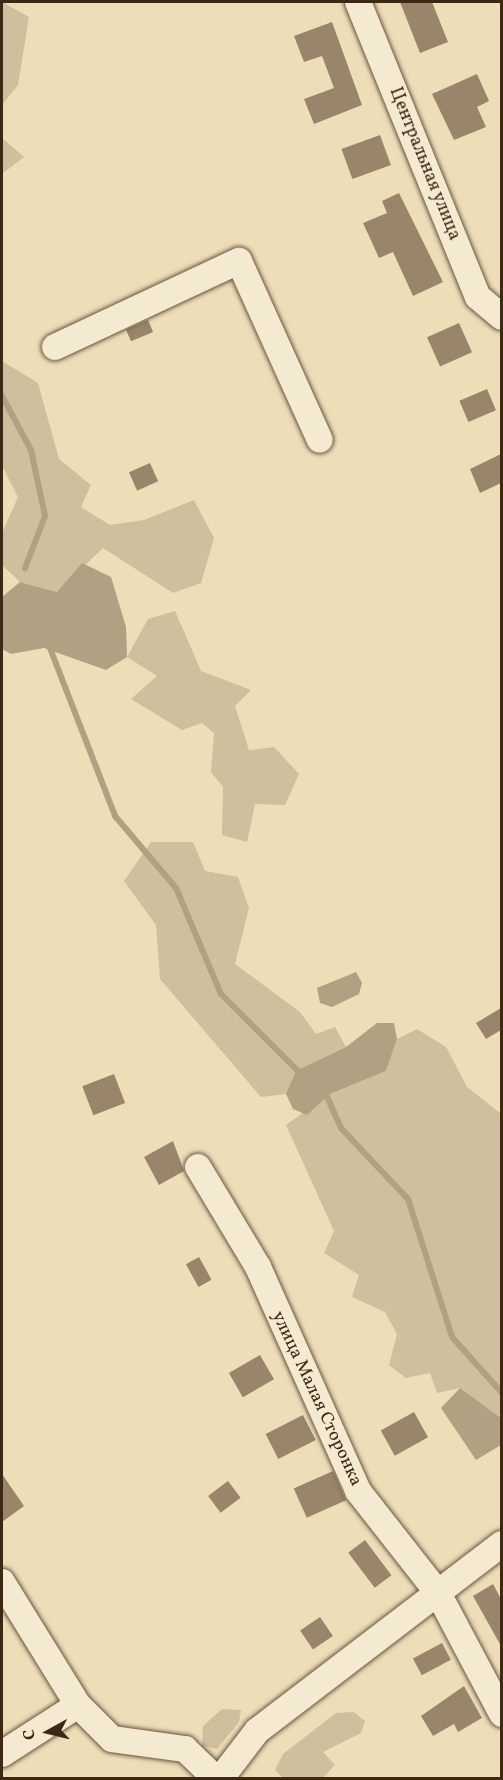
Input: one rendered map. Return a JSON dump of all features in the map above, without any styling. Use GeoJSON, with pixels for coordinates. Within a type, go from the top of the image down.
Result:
{"type":"FeatureCollection","features":[{"type":"Feature","properties":{"kind":"street","name":"Центральная улица"},"geometry":{"type":"LineString","coordinates":[[358,2],[478,297],[501,317]]}},
{"type":"Feature","properties":{"kind":"street"},"geometry":{"type":"LineString","coordinates":[[55,347],[239,261],[320,440]]}},
{"type":"Feature","properties":{"kind":"street","name":"улица Малая Сторонка"},"geometry":{"type":"LineString","coordinates":[[198,1167],[258,1267],[358,1491],[438,1593],[501,1714]]}},
{"type":"Feature","properties":{"kind":"street"},"geometry":{"type":"LineString","coordinates":[[221,1779],[257,1731],[501,1544]]}},
{"type":"Feature","properties":{"kind":"street"},"geometry":{"type":"LineString","coordinates":[[2,1582],[78,1705],[112,1739],[185,1749],[215,1779]]}},
{"type":"Feature","properties":{"kind":"street"},"geometry":{"type":"LineString","coordinates":[[2,1754],[78,1705]]}},
{"type":"Feature","properties":{"kind":"shaded area"},"geometry":{"type":"Polygon","coordinates":[[[2,2],[29,17],[18,85],[2,105],[2,2]]]}},
{"type":"Feature","properties":{"kind":"shaded area"},"geometry":{"type":"Polygon","coordinates":[[[2,138],[24,157],[2,174],[2,138]]]}},
{"type":"Feature","properties":{"kind":"shaded area"},"geometry":{"type":"Polygon","coordinates":[[[2,361],[38,383],[59,459],[91,485],[81,507],[110,525],[144,520],[194,500],[214,538],[201,583],[173,593],[103,548],[57,592],[20,582],[2,565],[2,533],[18,497],[2,466],[2,361]]]}},
{"type":"Feature","properties":{"kind":"shaded area"},"geometry":{"type":"Polygon","coordinates":[[[82,563],[111,577],[126,627],[127,657],[106,670],[44,648],[11,654],[2,649],[2,597],[20,582],[57,592],[82,563]]]}},
{"type":"Feature","properties":{"kind":"shaded area"},"geometry":{"type":"Polygon","coordinates":[[[175,611],[201,671],[251,690],[235,706],[249,750],[274,747],[299,774],[285,805],[255,804],[247,842],[222,835],[223,787],[211,772],[214,733],[202,723],[182,730],[131,699],[157,676],[127,657],[148,619],[175,611]]]}},
{"type":"Feature","properties":{"kind":"shaded area"},"geometry":{"type":"Polygon","coordinates":[[[151,842],[193,842],[205,871],[238,877],[249,908],[235,964],[300,1012],[316,1034],[335,1027],[346,1047],[297,1071],[286,1094],[261,1097],[160,979],[156,925],[124,881],[151,842]]]}},
{"type":"Feature","properties":{"kind":"shaded area"},"geometry":{"type":"Polygon","coordinates":[[[356,972],[362,983],[359,994],[332,1007],[320,1003],[317,988],[356,972]]]}},
{"type":"Feature","properties":{"kind":"shaded area"},"geometry":{"type":"Polygon","coordinates":[[[377,1023],[394,1023],[397,1039],[386,1071],[330,1094],[307,1115],[293,1109],[286,1094],[296,1071],[346,1047],[377,1023]]]}},
{"type":"Feature","properties":{"kind":"shaded area"},"geometry":{"type":"Polygon","coordinates":[[[417,1029],[446,1047],[467,1087],[500,1113],[501,1418],[460,1388],[437,1393],[430,1373],[406,1378],[389,1365],[397,1334],[385,1312],[352,1297],[359,1275],[324,1253],[334,1231],[286,1125],[330,1094],[386,1071],[397,1039],[417,1029]]]}},
{"type":"Feature","properties":{"kind":"shaded area"},"geometry":{"type":"Polygon","coordinates":[[[460,1388],[501,1418],[501,1445],[476,1460],[441,1408],[460,1388]]]}},
{"type":"Feature","properties":{"kind":"shaded area"},"geometry":{"type":"Polygon","coordinates":[[[222,1709],[241,1710],[239,1722],[217,1749],[202,1746],[203,1726],[222,1709]]]}},
{"type":"Feature","properties":{"kind":"shaded area"},"geometry":{"type":"Polygon","coordinates":[[[354,1712],[365,1721],[361,1733],[323,1752],[335,1765],[323,1778],[283,1778],[275,1770],[283,1754],[336,1713],[354,1712]]]}},
{"type":"Feature","properties":{"kind":"building"},"geometry":{"type":"Polygon","coordinates":[[[400,2],[432,2],[448,42],[420,53],[400,2]]]}},
{"type":"Feature","properties":{"kind":"building"},"geometry":{"type":"Polygon","coordinates":[[[332,22],[362,105],[314,124],[304,99],[334,88],[322,56],[304,62],[294,36],[332,22]]]}},
{"type":"Feature","properties":{"kind":"building"},"geometry":{"type":"Polygon","coordinates":[[[477,74],[489,101],[477,107],[486,127],[454,140],[432,94],[477,74]]]}},
{"type":"Feature","properties":{"kind":"building"},"geometry":{"type":"Polygon","coordinates":[[[380,135],[391,165],[352,179],[341,149],[380,135]]]}},
{"type":"Feature","properties":{"kind":"building"},"geometry":{"type":"Polygon","coordinates":[[[399,193],[443,282],[413,296],[393,252],[379,258],[363,223],[387,213],[382,201],[399,193]]]}},
{"type":"Feature","properties":{"kind":"building"},"geometry":{"type":"Polygon","coordinates":[[[148,320],[153,332],[131,341],[126,329],[148,320]]]}},
{"type":"Feature","properties":{"kind":"building"},"geometry":{"type":"Polygon","coordinates":[[[459,323],[472,352],[440,366],[427,337],[459,323]]]}},
{"type":"Feature","properties":{"kind":"building"},"geometry":{"type":"Polygon","coordinates":[[[487,389],[496,410],[468,422],[459,401],[487,389]]]}},
{"type":"Feature","properties":{"kind":"building"},"geometry":{"type":"Polygon","coordinates":[[[501,454],[501,483],[480,493],[470,469],[501,454]]]}},
{"type":"Feature","properties":{"kind":"building"},"geometry":{"type":"Polygon","coordinates":[[[150,463],[158,481],[137,491],[129,472],[150,463]]]}},
{"type":"Feature","properties":{"kind":"building"},"geometry":{"type":"Polygon","coordinates":[[[501,1008],[501,1030],[486,1039],[476,1023],[501,1008]]]}},
{"type":"Feature","properties":{"kind":"building"},"geometry":{"type":"Polygon","coordinates":[[[114,1074],[125,1103],[93,1115],[82,1086],[114,1074]]]}},
{"type":"Feature","properties":{"kind":"building"},"geometry":{"type":"Polygon","coordinates":[[[173,1141],[184,1171],[159,1185],[144,1157],[173,1141]]]}},
{"type":"Feature","properties":{"kind":"building"},"geometry":{"type":"Polygon","coordinates":[[[199,1257],[212,1280],[198,1287],[186,1264],[199,1257]]]}},
{"type":"Feature","properties":{"kind":"building"},"geometry":{"type":"Polygon","coordinates":[[[260,1355],[274,1379],[243,1397],[229,1373],[260,1355]]]}},
{"type":"Feature","properties":{"kind":"building"},"geometry":{"type":"Polygon","coordinates":[[[414,1412],[428,1437],[395,1456],[381,1430],[414,1412]]]}},
{"type":"Feature","properties":{"kind":"building"},"geometry":{"type":"Polygon","coordinates":[[[303,1415],[316,1440],[278,1459],[266,1434],[303,1415]]]}},
{"type":"Feature","properties":{"kind":"building"},"geometry":{"type":"Polygon","coordinates":[[[333,1471],[346,1500],[307,1518],[294,1488],[333,1471]]]}},
{"type":"Feature","properties":{"kind":"building"},"geometry":{"type":"Polygon","coordinates":[[[2,1474],[24,1506],[2,1522],[2,1474]]]}},
{"type":"Feature","properties":{"kind":"building"},"geometry":{"type":"Polygon","coordinates":[[[228,1481],[241,1498],[221,1513],[208,1496],[228,1481]]]}},
{"type":"Feature","properties":{"kind":"building"},"geometry":{"type":"Polygon","coordinates":[[[365,1540],[391,1575],[375,1588],[348,1553],[365,1540]]]}},
{"type":"Feature","properties":{"kind":"building"},"geometry":{"type":"Polygon","coordinates":[[[493,1584],[501,1599],[501,1646],[473,1596],[493,1584]]]}},
{"type":"Feature","properties":{"kind":"building"},"geometry":{"type":"Polygon","coordinates":[[[320,1617],[333,1636],[313,1649],[300,1630],[320,1617]]]}},
{"type":"Feature","properties":{"kind":"building"},"geometry":{"type":"Polygon","coordinates":[[[442,1643],[451,1660],[422,1675],[413,1658],[442,1643]]]}},
{"type":"Feature","properties":{"kind":"building"},"geometry":{"type":"Polygon","coordinates":[[[464,1686],[482,1718],[458,1732],[454,1724],[433,1736],[421,1716],[464,1686]]]}},
{"type":"Feature","properties":{"kind":"waterway"},"geometry":{"type":"LineString","coordinates":[[2,396],[31,450],[45,516],[25,568]]}},
{"type":"Feature","properties":{"kind":"waterway"},"geometry":{"type":"LineString","coordinates":[[48,643],[115,816],[176,888],[221,994],[301,1074]]}},
{"type":"Feature","properties":{"kind":"waterway"},"geometry":{"type":"LineString","coordinates":[[324,1090],[341,1128],[408,1199],[452,1337],[502,1393]]}}]}
